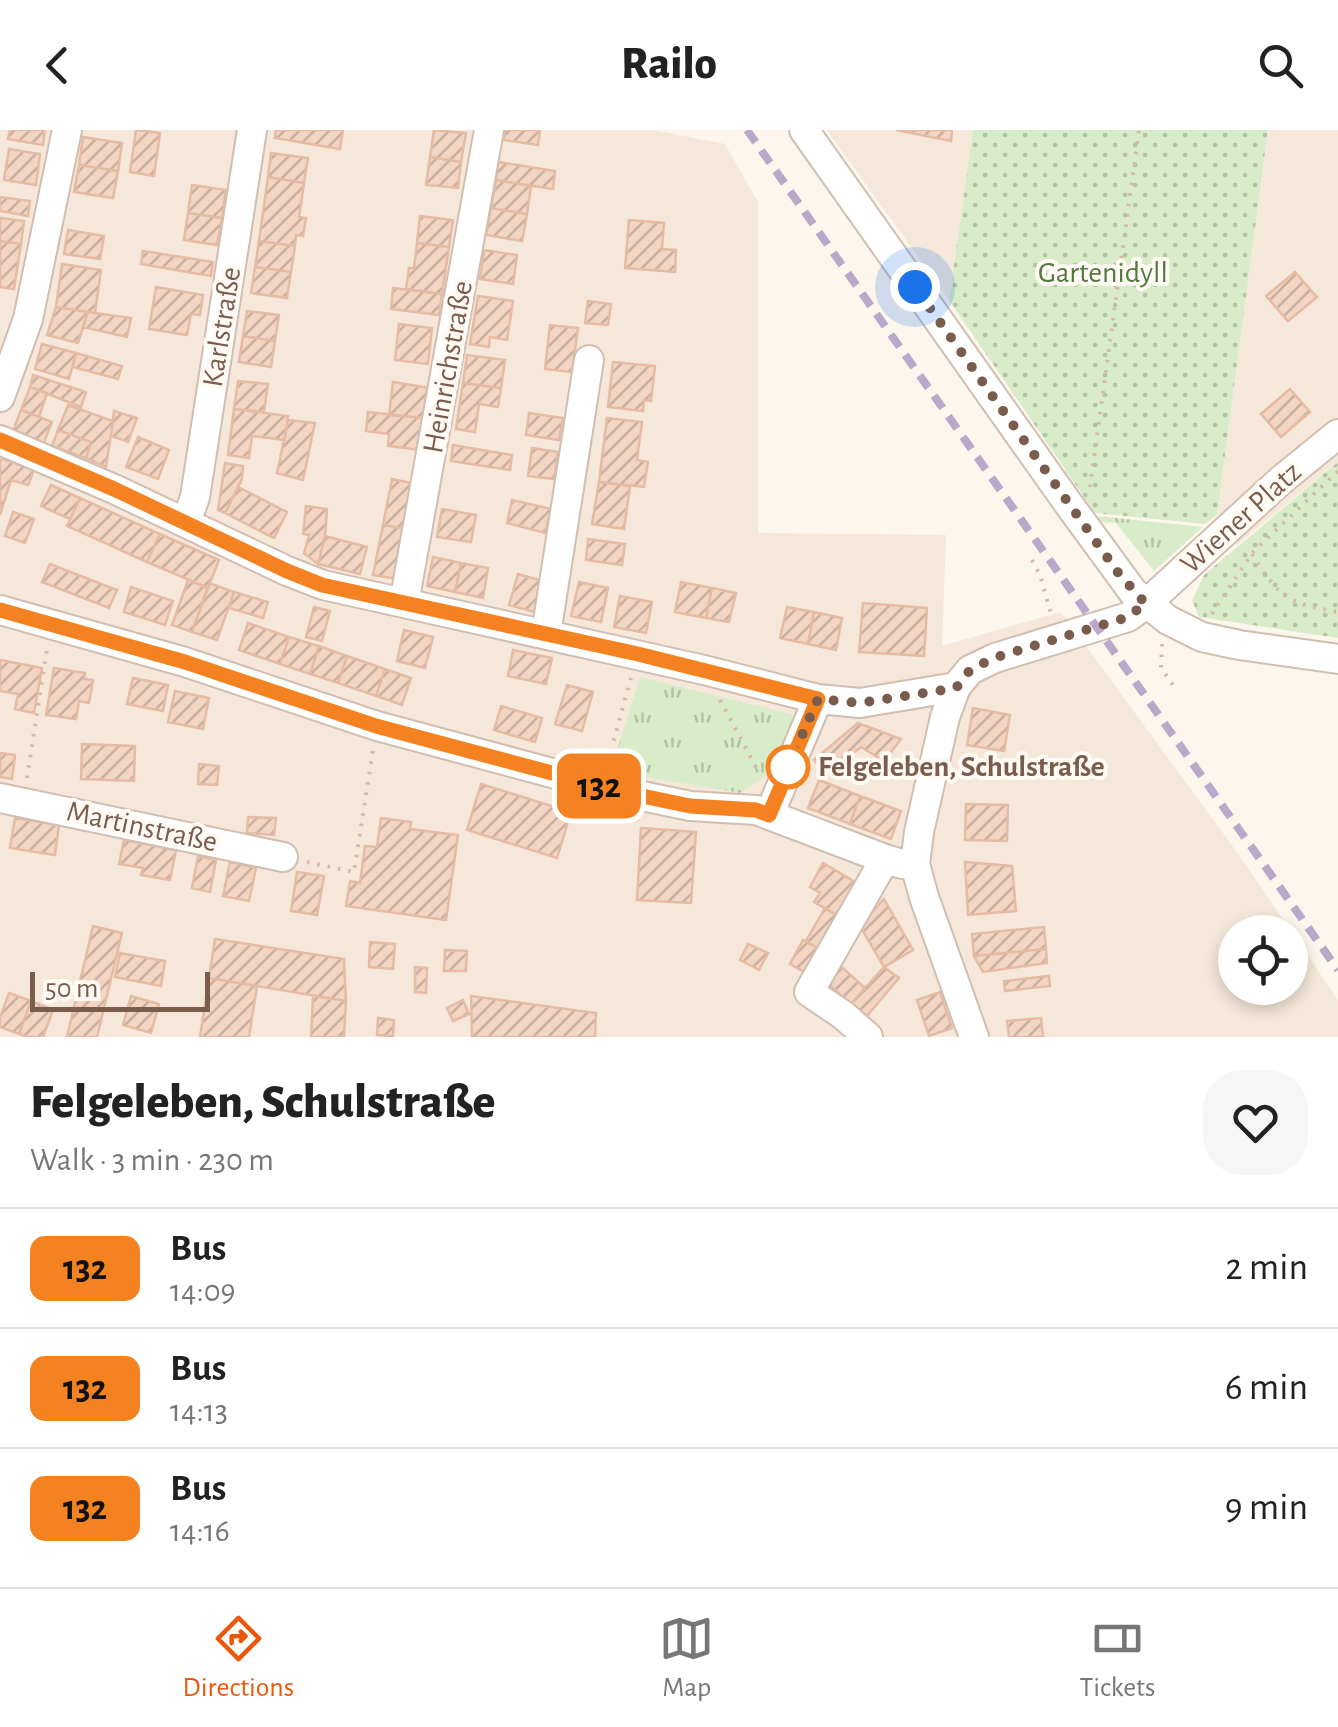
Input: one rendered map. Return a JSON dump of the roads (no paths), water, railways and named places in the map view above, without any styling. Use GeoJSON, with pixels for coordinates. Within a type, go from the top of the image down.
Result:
{"type":"FeatureCollection","features":[{"type":"Feature","properties":{"kind":"street"},"geometry":{"type":"LineString","coordinates":[[0,397],[28,318],[67,130]]}},
{"type":"Feature","properties":{"kind":"street","name":"Karlstraße"},"geometry":{"type":"LineString","coordinates":[[186,522],[195,498],[252,130]]}},
{"type":"Feature","properties":{"kind":"street","name":"Heinrichstraße"},"geometry":{"type":"LineString","coordinates":[[404,603],[490,130]]}},
{"type":"Feature","properties":{"kind":"street"},"geometry":{"type":"LineString","coordinates":[[804,130],[1119,574],[1157,612],[1202,637],[1338,659]]}},
{"type":"Feature","properties":{"kind":"street"},"geometry":{"type":"LineString","coordinates":[[546,634],[590,360]]}},
{"type":"Feature","properties":{"kind":"street","name":"Wiener Platz"},"geometry":{"type":"LineString","coordinates":[[956,688],[970,670],[994,658],[1157,612],[1280,481],[1338,434]]}},
{"type":"Feature","properties":{"kind":"street"},"geometry":{"type":"LineString","coordinates":[[0,440],[322,585],[638,654],[818,699],[860,703],[956,688],[942,730],[915,864],[974,1037]]}},
{"type":"Feature","properties":{"kind":"street"},"geometry":{"type":"LineString","coordinates":[[0,610],[185,662],[376,726],[659,802],[756,810],[773,804],[885,859],[915,864]]}},
{"type":"Feature","properties":{"kind":"street"},"geometry":{"type":"LineString","coordinates":[[773,804],[818,699]]}},
{"type":"Feature","properties":{"kind":"street","name":"Martinstraße"},"geometry":{"type":"LineString","coordinates":[[12,800],[283,857]]}},
{"type":"Feature","properties":{"kind":"street"},"geometry":{"type":"LineString","coordinates":[[868,1037],[809,992],[885,859]]}},
{"type":"Feature","properties":{"kind":"railway"},"geometry":{"type":"LineString","coordinates":[[747,130],[1338,970]]}},
{"type":"Feature","properties":{"kind":"place","name":"Felgeleben, Schulstraße"},"geometry":{"type":"Point","coordinates":[788,767]}},
{"type":"Feature","properties":{"kind":"park label","name":"Gartenidyll"},"geometry":{"type":"Point","coordinates":[1103,273]}}]}
